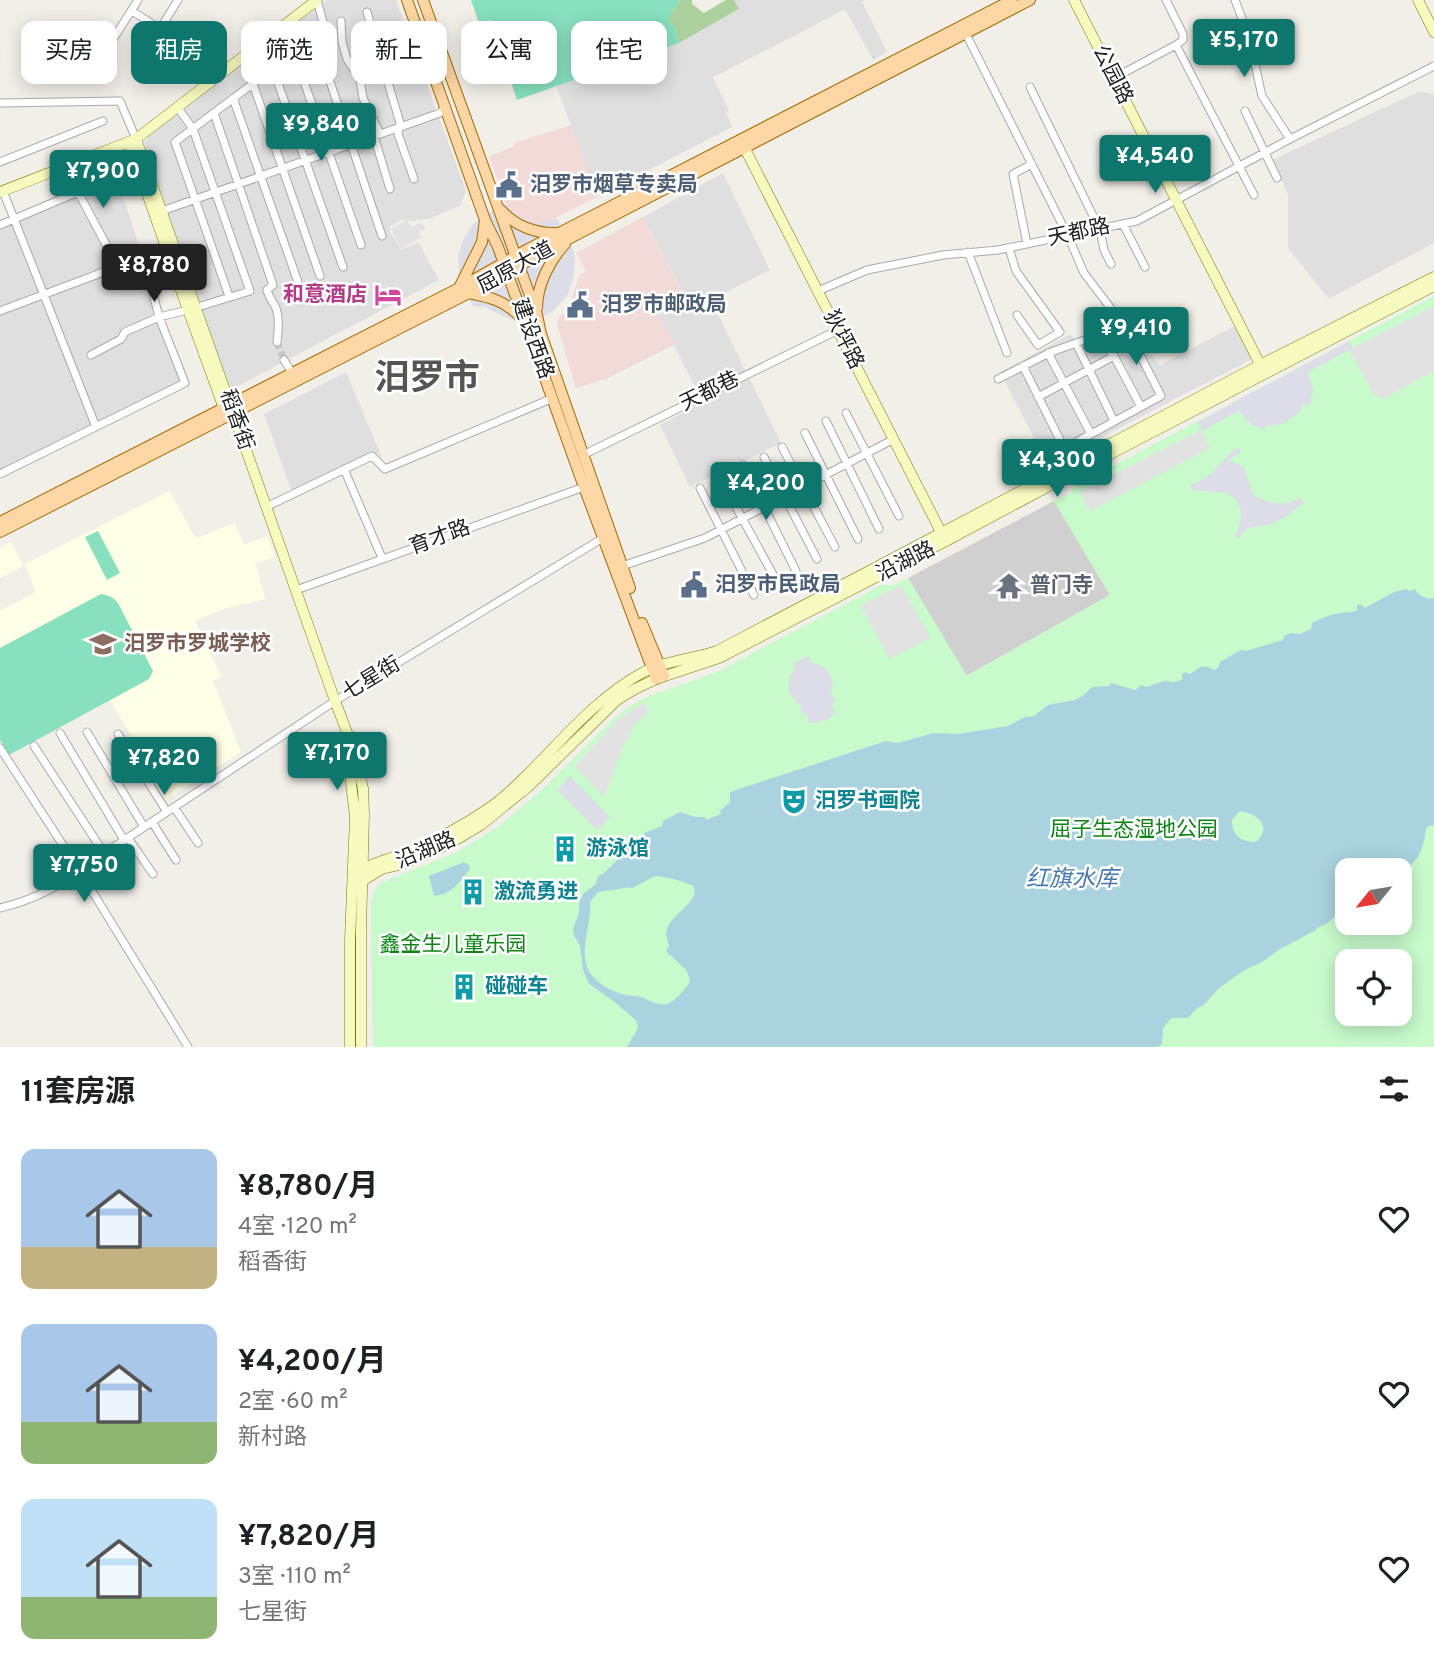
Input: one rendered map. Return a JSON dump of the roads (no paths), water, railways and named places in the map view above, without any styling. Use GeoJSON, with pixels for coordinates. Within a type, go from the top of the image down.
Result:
{"type":"FeatureCollection","features":[{"type":"Feature","properties":{"kind":"main road"},"geometry":{"type":"LineString","coordinates":[[1,191],[133,141],[317,0]]}},
{"type":"Feature","properties":{"kind":"main road","name":"建设西路"},"geometry":{"type":"LineString","coordinates":[[407,0],[603,538],[658,672]]}},
{"type":"Feature","properties":{"kind":"main road","name":"建设西路"},"geometry":{"type":"LineString","coordinates":[[423,0],[537,314],[541,334],[658,672]]}},
{"type":"Feature","properties":{"kind":"main road","name":"屈原大道"},"geometry":{"type":"LineString","coordinates":[[517,261],[572,237],[1012,0]]}},
{"type":"Feature","properties":{"kind":"main road","name":"屈原大道"},"geometry":{"type":"LineString","coordinates":[[0,532],[464,291],[561,233],[1030,0]]}},
{"type":"Feature","properties":{"kind":"main road","name":"公园路"},"geometry":{"type":"LineString","coordinates":[[1073,0],[1262,370]]}},
{"type":"Feature","properties":{"kind":"main road"},"geometry":{"type":"LineString","coordinates":[[1418,0],[1434,32]]}},
{"type":"Feature","properties":{"kind":"main road"},"geometry":{"type":"LineString","coordinates":[[133,141],[169,244]]}},
{"type":"Feature","properties":{"kind":"main road","name":"稻香街"},"geometry":{"type":"LineString","coordinates":[[133,141],[162,211],[169,244],[296,590],[333,703]]}},
{"type":"Feature","properties":{"kind":"main road","name":"狄坪路"},"geometry":{"type":"LineString","coordinates":[[742,144],[943,537]]}},
{"type":"Feature","properties":{"kind":"main road"},"geometry":{"type":"LineString","coordinates":[[496,205],[507,218],[525,227],[540,233],[561,233]]}},
{"type":"Feature","properties":{"kind":"main road"},"geometry":{"type":"LineString","coordinates":[[485,220],[482,242],[464,291],[507,305],[524,320]]}},
{"type":"Feature","properties":{"kind":"main road"},"geometry":{"type":"LineString","coordinates":[[537,314],[539,292],[551,263],[572,237]]}},
{"type":"Feature","properties":{"kind":"main road","name":"沿湖路"},"geometry":{"type":"LineString","coordinates":[[943,537],[1078,471],[1434,276]]}},
{"type":"Feature","properties":{"kind":"main road","name":"沿湖路"},"geometry":{"type":"LineString","coordinates":[[363,869],[435,840],[491,807],[643,672],[700,666],[719,658],[1072,464],[1434,286]]}},
{"type":"Feature","properties":{"kind":"main road","name":"屈原大道"},"geometry":{"type":"LineString","coordinates":[[0,522],[229,411],[292,373],[464,291]]}},
{"type":"Feature","properties":{"kind":"main road"},"geometry":{"type":"LineString","coordinates":[[229,411],[333,703],[348,755],[355,816],[361,929],[362,1047]]}},
{"type":"Feature","properties":{"kind":"main road","name":"沿湖路"},"geometry":{"type":"LineString","coordinates":[[357,879],[403,864],[454,841],[481,825],[529,786],[615,695]]}},
{"type":"Feature","properties":{"kind":"main road","name":"沿湖路"},"geometry":{"type":"LineString","coordinates":[[333,703],[350,740],[363,788],[363,869],[357,879]]}},
{"type":"Feature","properties":{"kind":"main road","name":"沿湖路"},"geometry":{"type":"LineString","coordinates":[[364,842],[370,855],[378,861]]}},
{"type":"Feature","properties":{"kind":"main road"},"geometry":{"type":"LineString","coordinates":[[350,1047],[350,940],[357,879]]}},
{"type":"Feature","properties":{"kind":"street"},"geometry":{"type":"LineString","coordinates":[[117,33],[138,0]]}},
{"type":"Feature","properties":{"kind":"street"},"geometry":{"type":"LineString","coordinates":[[165,21],[178,0]]}},
{"type":"Feature","properties":{"kind":"street"},"geometry":{"type":"LineString","coordinates":[[317,0],[323,21]]}},
{"type":"Feature","properties":{"kind":"street"},"geometry":{"type":"LineString","coordinates":[[1114,78],[1183,40],[1183,34],[1166,0]]}},
{"type":"Feature","properties":{"kind":"street"},"geometry":{"type":"LineString","coordinates":[[1235,0],[1249,37],[1262,96],[1290,139]]}},
{"type":"Feature","properties":{"kind":"street"},"geometry":{"type":"LineString","coordinates":[[132,10],[148,21]]}},
{"type":"Feature","properties":{"kind":"street"},"geometry":{"type":"LineString","coordinates":[[367,12],[400,123],[398,134],[414,179]]}},
{"type":"Feature","properties":{"kind":"street"},"geometry":{"type":"LineString","coordinates":[[341,21],[342,42],[347,59],[360,79],[363,98],[377,135],[390,189]]}},
{"type":"Feature","properties":{"kind":"street"},"geometry":{"type":"LineString","coordinates":[[966,34],[1084,273],[1122,323]]}},
{"type":"Feature","properties":{"kind":"street"},"geometry":{"type":"LineString","coordinates":[[1176,45],[1254,195]]}},
{"type":"Feature","properties":{"kind":"street","name":"天都路"},"geometry":{"type":"LineString","coordinates":[[818,291],[867,270],[943,255],[1009,248],[1137,221],[1434,66]]}},
{"type":"Feature","properties":{"kind":"street"},"geometry":{"type":"LineString","coordinates":[[229,296],[175,142],[252,84]]}},
{"type":"Feature","properties":{"kind":"street"},"geometry":{"type":"LineString","coordinates":[[253,84],[320,276]]}},
{"type":"Feature","properties":{"kind":"street"},"geometry":{"type":"LineString","coordinates":[[278,84],[343,267]]}},
{"type":"Feature","properties":{"kind":"street"},"geometry":{"type":"LineString","coordinates":[[305,84],[361,245]]}},
{"type":"Feature","properties":{"kind":"street"},"geometry":{"type":"LineString","coordinates":[[331,84],[382,236]]}},
{"type":"Feature","properties":{"kind":"street"},"geometry":{"type":"LineString","coordinates":[[1030,87],[1100,230],[1104,250],[1111,264]]}},
{"type":"Feature","properties":{"kind":"street"},"geometry":{"type":"LineString","coordinates":[[233,98],[298,282]]}},
{"type":"Feature","properties":{"kind":"street"},"geometry":{"type":"LineString","coordinates":[[0,103],[120,101],[133,141]]}},
{"type":"Feature","properties":{"kind":"street"},"geometry":{"type":"LineString","coordinates":[[162,211],[440,113],[446,106]]}},
{"type":"Feature","properties":{"kind":"street"},"geometry":{"type":"LineString","coordinates":[[92,355],[121,339],[125,332],[159,317],[250,290],[193,129],[178,108]]}},
{"type":"Feature","properties":{"kind":"street"},"geometry":{"type":"LineString","coordinates":[[1245,111],[1277,178]]}},
{"type":"Feature","properties":{"kind":"street"},"geometry":{"type":"LineString","coordinates":[[214,113],[273,285],[267,290],[278,310],[279,334],[276,342]]}},
{"type":"Feature","properties":{"kind":"street"},"geometry":{"type":"LineString","coordinates":[[0,162],[103,121]]}},
{"type":"Feature","properties":{"kind":"street"},"geometry":{"type":"LineString","coordinates":[[68,164],[78,192],[117,265]]}},
{"type":"Feature","properties":{"kind":"street"},"geometry":{"type":"LineString","coordinates":[[1027,244],[1013,174],[1032,164]]}},
{"type":"Feature","properties":{"kind":"street"},"geometry":{"type":"LineString","coordinates":[[1,191],[15,219],[96,427]]}},
{"type":"Feature","properties":{"kind":"street"},"geometry":{"type":"LineString","coordinates":[[0,225],[78,192]]}},
{"type":"Feature","properties":{"kind":"street"},"geometry":{"type":"LineString","coordinates":[[1123,224],[1145,267]]}},
{"type":"Feature","properties":{"kind":"street"},"geometry":{"type":"LineString","coordinates":[[0,311],[169,244]]}},
{"type":"Feature","properties":{"kind":"street"},"geometry":{"type":"LineString","coordinates":[[1009,248],[1016,271],[1060,332],[1038,345],[1017,315]]}},
{"type":"Feature","properties":{"kind":"street"},"geometry":{"type":"LineString","coordinates":[[968,253],[1007,353]]}},
{"type":"Feature","properties":{"kind":"street"},"geometry":{"type":"LineString","coordinates":[[0,474],[185,383],[159,317],[143,254]]}},
{"type":"Feature","properties":{"kind":"street","name":"天都巷"},"geometry":{"type":"LineString","coordinates":[[583,455],[838,330]]}},
{"type":"Feature","properties":{"kind":"street"},"geometry":{"type":"LineString","coordinates":[[1049,457],[1161,396],[1135,345],[1123,331],[1105,345]]}},
{"type":"Feature","properties":{"kind":"street"},"geometry":{"type":"LineString","coordinates":[[998,379],[1048,353],[1096,336],[1114,356],[1141,407]]}},
{"type":"Feature","properties":{"kind":"street"},"geometry":{"type":"LineString","coordinates":[[1076,343],[1114,421]]}},
{"type":"Feature","properties":{"kind":"street"},"geometry":{"type":"LineString","coordinates":[[1048,353],[1091,434]]}},
{"type":"Feature","properties":{"kind":"street"},"geometry":{"type":"LineString","coordinates":[[1038,397],[1114,356]]}},
{"type":"Feature","properties":{"kind":"street"},"geometry":{"type":"LineString","coordinates":[[284,360],[292,373]]}},
{"type":"Feature","properties":{"kind":"street"},"geometry":{"type":"LineString","coordinates":[[1023,366],[1072,464]]}},
{"type":"Feature","properties":{"kind":"street"},"geometry":{"type":"LineString","coordinates":[[266,507],[372,456],[385,469],[553,398]]}},
{"type":"Feature","properties":{"kind":"street"},"geometry":{"type":"LineString","coordinates":[[846,413],[899,516]]}},
{"type":"Feature","properties":{"kind":"street"},"geometry":{"type":"LineString","coordinates":[[825,421],[879,529]]}},
{"type":"Feature","properties":{"kind":"street"},"geometry":{"type":"LineString","coordinates":[[805,433],[858,539]]}},
{"type":"Feature","properties":{"kind":"street"},"geometry":{"type":"LineString","coordinates":[[622,566],[705,538],[894,439]]}},
{"type":"Feature","properties":{"kind":"street"},"geometry":{"type":"LineString","coordinates":[[782,447],[835,547]]}},
{"type":"Feature","properties":{"kind":"street"},"geometry":{"type":"LineString","coordinates":[[764,457],[817,559]]}},
{"type":"Feature","properties":{"kind":"street"},"geometry":{"type":"LineString","coordinates":[[743,465],[796,571]]}},
{"type":"Feature","properties":{"kind":"street"},"geometry":{"type":"LineString","coordinates":[[344,469],[382,558]]}},
{"type":"Feature","properties":{"kind":"street"},"geometry":{"type":"LineString","coordinates":[[719,476],[776,580]]}},
{"type":"Feature","properties":{"kind":"street","name":"育才路"},"geometry":{"type":"LineString","coordinates":[[296,590],[584,486]]}},
{"type":"Feature","properties":{"kind":"street"},"geometry":{"type":"LineString","coordinates":[[700,488],[754,595]]}},
{"type":"Feature","properties":{"kind":"street","name":"七星街"},"geometry":{"type":"LineString","coordinates":[[0,908],[20,903],[64,883],[104,853],[333,703],[603,538]]}},
{"type":"Feature","properties":{"kind":"street"},"geometry":{"type":"LineString","coordinates":[[87,732],[144,827]]}},
{"type":"Feature","properties":{"kind":"street"},"geometry":{"type":"LineString","coordinates":[[60,733],[126,839],[153,874]]}},
{"type":"Feature","properties":{"kind":"street"},"geometry":{"type":"LineString","coordinates":[[118,734],[167,812]]}},
{"type":"Feature","properties":{"kind":"street"},"geometry":{"type":"LineString","coordinates":[[34,746],[104,853],[121,884]]}},
{"type":"Feature","properties":{"kind":"street"},"geometry":{"type":"LineString","coordinates":[[0,748],[188,1047]]}},
{"type":"Feature","properties":{"kind":"street"},"geometry":{"type":"LineString","coordinates":[[174,807],[198,843]]}},
{"type":"Feature","properties":{"kind":"street"},"geometry":{"type":"LineString","coordinates":[[152,822],[176,860]]}},
{"type":"Feature","properties":{"kind":"water","name":"红旗水库"},"geometry":{"type":"Polygon","coordinates":[[[1406,589],[1415,589],[1423,596],[1434,598],[1434,826],[1426,828],[1424,843],[1412,864],[1412,858],[1335,858],[1335,916],[1326,924],[1243,971],[1219,988],[1188,1018],[1171,1018],[1163,1028],[1162,1044],[1157,1047],[627,1047],[638,1028],[636,1020],[589,984],[573,929],[583,894],[595,885],[599,875],[617,860],[630,844],[680,812],[705,817],[706,820],[721,814],[720,811],[730,802],[730,793],[733,791],[886,741],[898,743],[934,733],[958,734],[1008,726],[1025,717],[1034,716],[1048,705],[1075,700],[1092,687],[1109,686],[1111,683],[1135,690],[1141,685],[1147,687],[1164,681],[1182,680],[1182,674],[1185,672],[1190,674],[1202,667],[1215,670],[1220,662],[1241,650],[1246,651],[1283,640],[1284,636],[1291,633],[1300,634],[1311,629],[1312,623],[1318,620],[1357,610],[1357,605],[1365,608],[1394,592],[1406,589]],[[1240,811],[1232,820],[1236,834],[1246,841],[1256,842],[1261,836],[1263,826],[1252,815],[1240,811]],[[655,876],[632,888],[602,891],[595,895],[590,903],[585,959],[593,977],[609,989],[667,1004],[677,998],[690,981],[687,971],[666,951],[669,946],[666,933],[671,921],[695,893],[693,886],[655,876]]]}},
{"type":"Feature","properties":{"kind":"water"},"geometry":{"type":"Polygon","coordinates":[[[464,862],[470,869],[459,883],[446,893],[434,896],[429,876],[464,862]]]}},
{"type":"Feature","properties":{"kind":"tunnel"},"geometry":{"type":"LineString","coordinates":[[277,342],[284,360]]}},
{"type":"Feature","properties":{"kind":"place","name":"汨罗市烟草专卖局"},"geometry":{"type":"Point","coordinates":[509,185]}},
{"type":"Feature","properties":{"kind":"place","name":"和意酒店"},"geometry":{"type":"Point","coordinates":[388,295]}},
{"type":"Feature","properties":{"kind":"place","name":"汨罗市邮政局"},"geometry":{"type":"Point","coordinates":[580,305]}},
{"type":"Feature","properties":{"kind":"place","name":"汨罗市民政局"},"geometry":{"type":"Point","coordinates":[694,585]}},
{"type":"Feature","properties":{"kind":"place","name":"普门寺"},"geometry":{"type":"Point","coordinates":[1009,586]}},
{"type":"Feature","properties":{"kind":"place","name":"汨罗市罗城学校"},"geometry":{"type":"Point","coordinates":[103,644]}},
{"type":"Feature","properties":{"kind":"place","name":"汨罗书画院"},"geometry":{"type":"Point","coordinates":[794,801]}},
{"type":"Feature","properties":{"kind":"place","name":"游泳馆"},"geometry":{"type":"Point","coordinates":[565,849]}},
{"type":"Feature","properties":{"kind":"place","name":"激流勇进"},"geometry":{"type":"Point","coordinates":[473,892]}},
{"type":"Feature","properties":{"kind":"place","name":"碰碰车"},"geometry":{"type":"Point","coordinates":[464,987]}},
{"type":"Feature","properties":{"kind":"district","name":"汨罗市"},"geometry":{"type":"Point","coordinates":[427,380]}},
{"type":"Feature","properties":{"kind":"park label","name":"屈子生态湿地公园"},"geometry":{"type":"Point","coordinates":[1134,830]}},
{"type":"Feature","properties":{"kind":"park label","name":"鑫金生儿童乐园"},"geometry":{"type":"Point","coordinates":[453,945]}}]}
